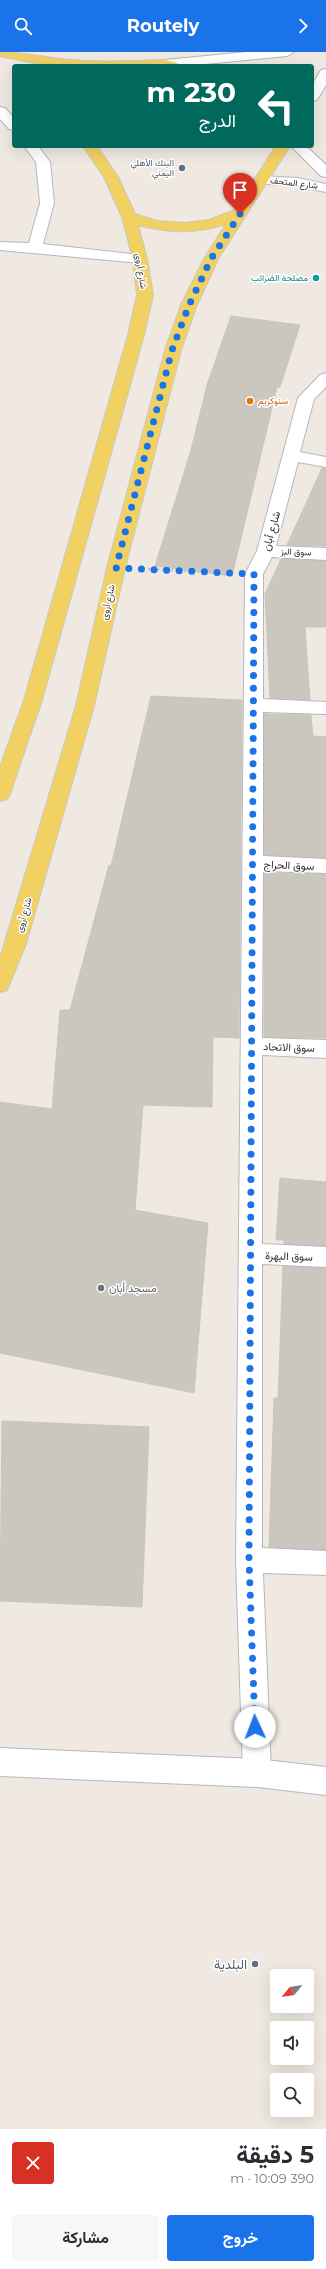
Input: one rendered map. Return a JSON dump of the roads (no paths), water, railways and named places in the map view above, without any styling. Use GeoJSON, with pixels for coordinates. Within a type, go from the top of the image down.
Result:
{"type":"FeatureCollection","features":[{"type":"Feature","properties":{"kind":"main road"},"geometry":{"type":"LineString","coordinates":[[0,52],[58,63],[74,64]]}},
{"type":"Feature","properties":{"kind":"main road","name":"شارع أروى"},"geometry":{"type":"LineString","coordinates":[[0,794],[33,700],[136,335],[145,295],[140,259],[129,217],[111,177],[91,148]]}},
{"type":"Feature","properties":{"kind":"main road","name":"شارع أروى"},"geometry":{"type":"LineString","coordinates":[[0,984],[16,944],[85,706],[116,568],[172,350],[189,305],[211,259],[282,148]]}},
{"type":"Feature","properties":{"kind":"main road"},"geometry":{"type":"LineString","coordinates":[[129,217],[149,225],[173,229],[198,228],[221,223],[240,214]]}},
{"type":"Feature","properties":{"kind":"street"},"geometry":{"type":"LineString","coordinates":[[177,64],[287,52]]}},
{"type":"Feature","properties":{"kind":"street"},"geometry":{"type":"LineString","coordinates":[[314,93],[326,72]]}},
{"type":"Feature","properties":{"kind":"street"},"geometry":{"type":"LineString","coordinates":[[0,111],[12,124]]}},
{"type":"Feature","properties":{"kind":"street"},"geometry":{"type":"LineString","coordinates":[[32,148],[43,162],[47,203],[35,248]]}},
{"type":"Feature","properties":{"kind":"street","name":"شارع المتحف"},"geometry":{"type":"LineString","coordinates":[[300,148],[326,173]]}},
{"type":"Feature","properties":{"kind":"street","name":"شارع المتحف"},"geometry":{"type":"LineString","coordinates":[[261,180],[297,182],[326,188]]}},
{"type":"Feature","properties":{"kind":"street"},"geometry":{"type":"LineString","coordinates":[[0,246],[35,248],[140,259]]}},
{"type":"Feature","properties":{"kind":"street","name":"شارع أبان"},"geometry":{"type":"LineString","coordinates":[[257,1773],[249,1560],[252,1254],[254,574],[266,551],[306,398],[326,378]]}},
{"type":"Feature","properties":{"kind":"street"},"geometry":{"type":"LineString","coordinates":[[291,456],[326,462]]}},
{"type":"Feature","properties":{"kind":"street","name":"سوق البز"},"geometry":{"type":"LineString","coordinates":[[266,551],[326,554]]}},
{"type":"Feature","properties":{"kind":"street"},"geometry":{"type":"LineString","coordinates":[[253,705],[326,708]]}},
{"type":"Feature","properties":{"kind":"street","name":"سوق الحراج"},"geometry":{"type":"LineString","coordinates":[[253,863],[326,866]]}},
{"type":"Feature","properties":{"kind":"street","name":"سوق الاتحاد"},"geometry":{"type":"LineString","coordinates":[[252,1046],[326,1049]]}},
{"type":"Feature","properties":{"kind":"street","name":"سوق البهرة"},"geometry":{"type":"LineString","coordinates":[[252,1254],[326,1257]]}},
{"type":"Feature","properties":{"kind":"street"},"geometry":{"type":"LineString","coordinates":[[249,1560],[326,1563]]}},
{"type":"Feature","properties":{"kind":"street"},"geometry":{"type":"LineString","coordinates":[[0,1762],[257,1773],[326,1781]]}},
{"type":"Feature","properties":{"kind":"place","name":"البنك الأهلي اليمني"},"geometry":{"type":"Point","coordinates":[182,168]}},
{"type":"Feature","properties":{"kind":"place","name":"مصلحة الضرائب"},"geometry":{"type":"Point","coordinates":[316,278]}},
{"type":"Feature","properties":{"kind":"place","name":"سنوكريم"},"geometry":{"type":"Point","coordinates":[250,401]}},
{"type":"Feature","properties":{"kind":"place","name":"مسجد أبان"},"geometry":{"type":"Point","coordinates":[101,1288]}},
{"type":"Feature","properties":{"kind":"place","name":"البلدية"},"geometry":{"type":"Point","coordinates":[255,1964]}}]}
